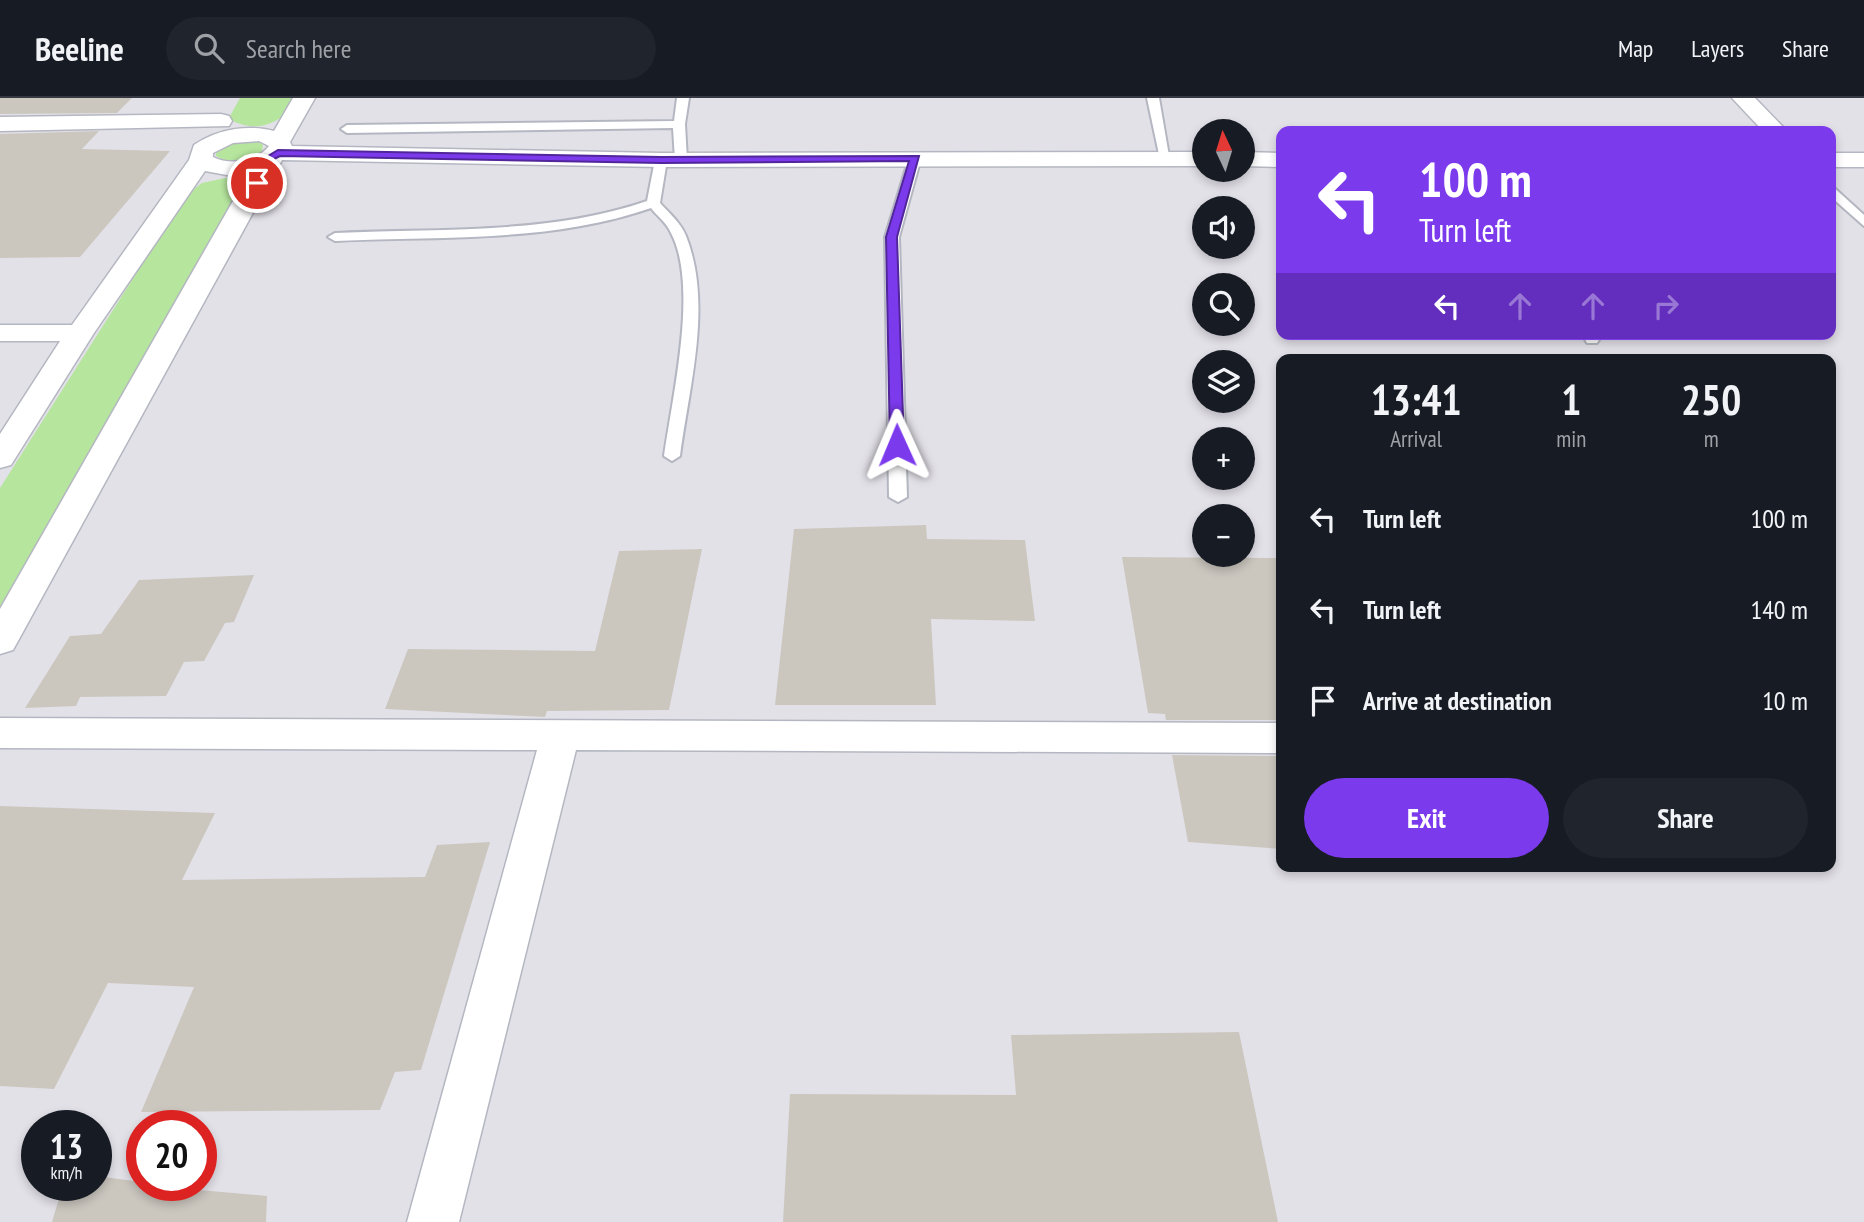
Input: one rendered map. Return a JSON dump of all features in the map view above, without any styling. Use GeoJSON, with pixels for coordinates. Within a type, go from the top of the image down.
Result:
{"type":"FeatureCollection","features":[{"type":"Feature","properties":{"kind":"street"},"geometry":{"type":"LineString","coordinates":[[0,458],[80,333],[204,153],[234,98]]}},
{"type":"Feature","properties":{"kind":"street"},"geometry":{"type":"LineString","coordinates":[[0,641],[304,98]]}},
{"type":"Feature","properties":{"kind":"street"},"geometry":{"type":"LineString","coordinates":[[1743,98],[1771,126]]}},
{"type":"Feature","properties":{"kind":"street"},"geometry":{"type":"LineString","coordinates":[[0,124],[220,121]]}},
{"type":"Feature","properties":{"kind":"street"},"geometry":{"type":"LineString","coordinates":[[204,153],[226,138],[248,134],[268,135],[276,150]]}},
{"type":"Feature","properties":{"kind":"street"},"geometry":{"type":"LineString","coordinates":[[204,153],[209,165],[224,168],[253,164],[276,150],[671,160],[1192,159]]}},
{"type":"Feature","properties":{"kind":"street"},"geometry":{"type":"LineString","coordinates":[[1255,159],[1276,159]]}},
{"type":"Feature","properties":{"kind":"street"},"geometry":{"type":"LineString","coordinates":[[1836,160],[1864,160]]}},
{"type":"Feature","properties":{"kind":"street"},"geometry":{"type":"LineString","coordinates":[[0,333],[80,333]]}},
{"type":"Feature","properties":{"kind":"street"},"geometry":{"type":"LineString","coordinates":[[0,733],[1276,737]]}},
{"type":"Feature","properties":{"kind":"street"},"geometry":{"type":"LineString","coordinates":[[433,1222],[560,734]]}},
{"type":"Feature","properties":{"kind":"lane"},"geometry":{"type":"LineString","coordinates":[[335,237],[562,228],[607,219],[653,203],[671,160],[683,98]]}},
{"type":"Feature","properties":{"kind":"lane"},"geometry":{"type":"LineString","coordinates":[[1153,98],[1166,159]]}},
{"type":"Feature","properties":{"kind":"lane"},"geometry":{"type":"LineString","coordinates":[[347,129],[679,124]]}},
{"type":"Feature","properties":{"kind":"lane"},"geometry":{"type":"LineString","coordinates":[[898,497],[892,237],[915,158]]}},
{"type":"Feature","properties":{"kind":"lane"},"geometry":{"type":"LineString","coordinates":[[1836,194],[1864,222]]}},
{"type":"Feature","properties":{"kind":"lane"},"geometry":{"type":"LineString","coordinates":[[653,203],[680,234],[688,272],[687,335],[671,456]]}},
{"type":"Feature","properties":{"kind":"shaded area"},"geometry":{"type":"Polygon","coordinates":[[[0,98],[1864,98],[1864,1222],[0,1222],[0,98]]]}},
{"type":"Feature","properties":{"kind":"green space"},"geometry":{"type":"Polygon","coordinates":[[[240,98],[304,98],[272,123],[254,126],[232,121],[230,116],[240,98]]]}},
{"type":"Feature","properties":{"kind":"green space"},"geometry":{"type":"Polygon","coordinates":[[[257,141],[263,145],[262,151],[252,157],[227,161],[216,156],[216,150],[231,142],[257,141]]]}},
{"type":"Feature","properties":{"kind":"green space"},"geometry":{"type":"Polygon","coordinates":[[[225,178],[236,179],[245,187],[0,612],[0,488],[186,195],[202,183],[225,178]]]}},
{"type":"Feature","properties":{"kind":"building"},"geometry":{"type":"Polygon","coordinates":[[[0,98],[132,98],[117,113],[0,114],[0,98]]]}},
{"type":"Feature","properties":{"kind":"building"},"geometry":{"type":"Polygon","coordinates":[[[99,131],[82,149],[170,151],[80,257],[0,258],[0,134],[99,131]]]}},
{"type":"Feature","properties":{"kind":"building"},"geometry":{"type":"Polygon","coordinates":[[[926,525],[927,539],[1025,540],[1035,621],[931,619],[936,705],[775,705],[794,529],[926,525]]]}},
{"type":"Feature","properties":{"kind":"building"},"geometry":{"type":"Polygon","coordinates":[[[702,549],[669,710],[547,711],[545,717],[385,709],[408,649],[595,651],[619,551],[702,549]]]}},
{"type":"Feature","properties":{"kind":"building"},"geometry":{"type":"Polygon","coordinates":[[[1122,557],[1192,557],[1192,567],[1255,567],[1255,558],[1276,558],[1276,720],[1166,720],[1165,714],[1148,713],[1122,557]]]}},
{"type":"Feature","properties":{"kind":"building"},"geometry":{"type":"Polygon","coordinates":[[[254,575],[234,622],[225,623],[204,661],[184,662],[166,696],[80,697],[76,706],[25,708],[70,636],[101,634],[139,580],[254,575]]]}},
{"type":"Feature","properties":{"kind":"building"},"geometry":{"type":"Polygon","coordinates":[[[1172,755],[1276,756],[1276,849],[1188,842],[1172,755]]]}},
{"type":"Feature","properties":{"kind":"building"},"geometry":{"type":"Polygon","coordinates":[[[0,806],[215,813],[182,880],[425,877],[437,845],[490,842],[421,1070],[395,1072],[380,1110],[142,1110],[194,987],[108,983],[54,1089],[0,1086],[0,806]]]}},
{"type":"Feature","properties":{"kind":"building"},"geometry":{"type":"Polygon","coordinates":[[[1239,1032],[1278,1222],[783,1222],[790,1094],[1016,1095],[1011,1035],[1239,1032]]]}},
{"type":"Feature","properties":{"kind":"building"},"geometry":{"type":"Polygon","coordinates":[[[112,1178],[126,1180],[126,1201],[217,1201],[217,1192],[267,1196],[266,1222],[52,1222],[58,1201],[112,1201],[112,1178]]]}},
{"type":"Feature","properties":{"kind":"route"},"geometry":{"type":"LineString","coordinates":[[257,183],[270,158],[278,153],[661,160],[915,158],[892,237],[897,445]]}}]}
